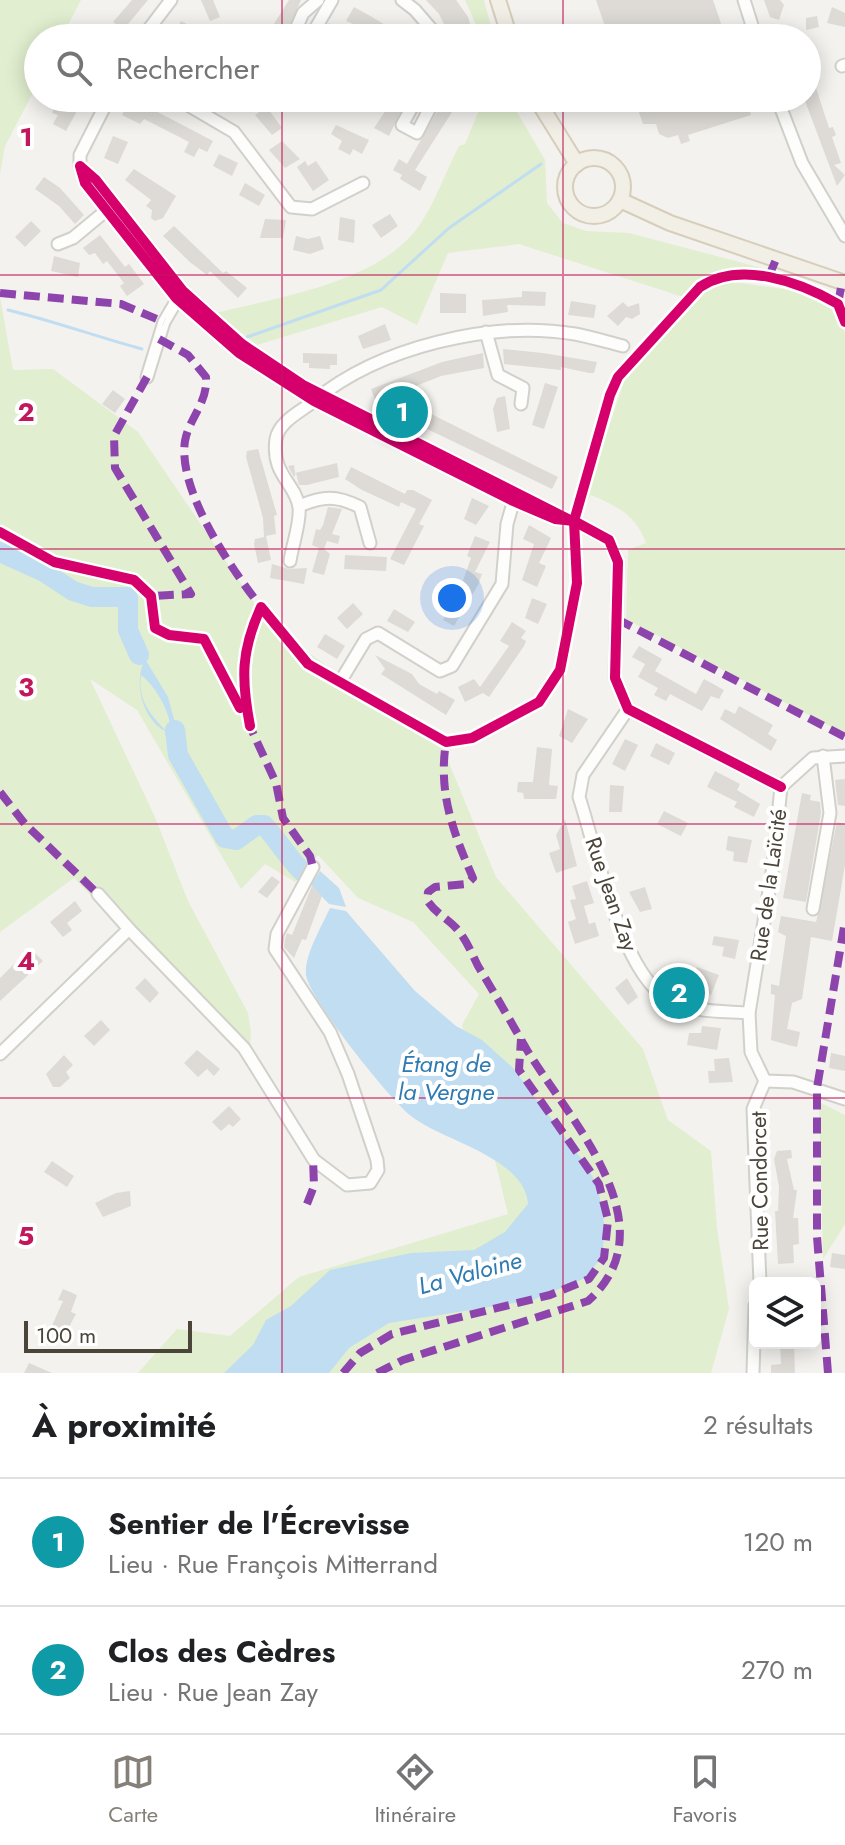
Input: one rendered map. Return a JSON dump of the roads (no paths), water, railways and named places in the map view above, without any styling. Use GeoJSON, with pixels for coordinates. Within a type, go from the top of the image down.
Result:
{"type":"FeatureCollection","features":[{"type":"Feature","properties":{"kind":"main road"},"geometry":{"type":"LineString","coordinates":[[500,0],[506,24]]}},
{"type":"Feature","properties":{"kind":"main road"},"geometry":{"type":"LineString","coordinates":[[545,112],[577,164]]}},
{"type":"Feature","properties":{"kind":"main road"},"geometry":{"type":"LineString","coordinates":[[594,158],[612,165],[622,181],[620,200],[606,213],[597,216],[579,212],[567,198],[566,179],[577,164],[594,158]]}},
{"type":"Feature","properties":{"kind":"main road"},"geometry":{"type":"LineString","coordinates":[[620,200],[670,223],[844,280]]}},
{"type":"Feature","properties":{"kind":"street"},"geometry":{"type":"LineString","coordinates":[[153,24],[171,0]]}},
{"type":"Feature","properties":{"kind":"street"},"geometry":{"type":"LineString","coordinates":[[298,24],[303,13],[318,0]]}},
{"type":"Feature","properties":{"kind":"street"},"geometry":{"type":"LineString","coordinates":[[318,24],[332,0]]}},
{"type":"Feature","properties":{"kind":"street"},"geometry":{"type":"LineString","coordinates":[[402,0],[427,24]]}},
{"type":"Feature","properties":{"kind":"street"},"geometry":{"type":"LineString","coordinates":[[744,0],[752,24]]}},
{"type":"Feature","properties":{"kind":"street"},"geometry":{"type":"LineString","coordinates":[[102,112],[80,155],[85,183],[180,294],[317,398],[555,519],[570,520],[609,540],[618,562],[615,678],[628,709]]}},
{"type":"Feature","properties":{"kind":"street"},"geometry":{"type":"LineString","coordinates":[[200,112],[234,132],[291,207],[312,209],[363,183]]}},
{"type":"Feature","properties":{"kind":"street"},"geometry":{"type":"LineString","coordinates":[[409,112],[402,125],[417,133],[428,112]]}},
{"type":"Feature","properties":{"kind":"street"},"geometry":{"type":"LineString","coordinates":[[782,112],[802,163],[824,207],[842,218],[845,236]]}},
{"type":"Feature","properties":{"kind":"street"},"geometry":{"type":"LineString","coordinates":[[80,166],[96,180],[180,294]]}},
{"type":"Feature","properties":{"kind":"street"},"geometry":{"type":"LineString","coordinates":[[58,244],[73,238],[108,209]]}},
{"type":"Feature","properties":{"kind":"street"},"geometry":{"type":"LineString","coordinates":[[147,377],[164,322],[180,294]]}},
{"type":"Feature","properties":{"kind":"street"},"geometry":{"type":"LineString","coordinates":[[486,332],[498,375],[523,388],[521,404]]}},
{"type":"Feature","properties":{"kind":"street"},"geometry":{"type":"LineString","coordinates":[[290,561],[299,506],[278,471],[276,437],[285,423],[317,398],[373,366],[426,344],[486,332],[574,334],[623,346]]}},
{"type":"Feature","properties":{"kind":"street"},"geometry":{"type":"LineString","coordinates":[[340,682],[366,639],[378,633],[440,671],[452,666],[502,584],[507,524],[515,496]]}},
{"type":"Feature","properties":{"kind":"street"},"geometry":{"type":"LineString","coordinates":[[299,506],[340,497],[360,507],[370,543]]}},
{"type":"Feature","properties":{"kind":"street","name":"Rue de la Laïcité"},"geometry":{"type":"LineString","coordinates":[[628,709],[781,787],[773,866],[749,1013],[751,1052],[765,1081]]}},
{"type":"Feature","properties":{"kind":"street","name":"Rue Jean Zay"},"geometry":{"type":"LineString","coordinates":[[628,709],[583,775],[579,797],[632,959],[663,996],[689,1008],[749,1013]]}},
{"type":"Feature","properties":{"kind":"street"},"geometry":{"type":"LineString","coordinates":[[813,909],[830,813],[823,756]]}},
{"type":"Feature","properties":{"kind":"street"},"geometry":{"type":"LineString","coordinates":[[781,787],[800,767],[823,756],[845,756]]}},
{"type":"Feature","properties":{"kind":"street"},"geometry":{"type":"LineString","coordinates":[[98,894],[244,1048],[314,1160],[347,1185],[370,1183],[378,1170],[377,1160],[348,1074],[318,1011],[275,949],[277,934],[313,867]]}},
{"type":"Feature","properties":{"kind":"street"},"geometry":{"type":"LineString","coordinates":[[0,1054],[129,929]]}},
{"type":"Feature","properties":{"kind":"street"},"geometry":{"type":"LineString","coordinates":[[765,1081],[793,1082],[845,1099]]}},
{"type":"Feature","properties":{"kind":"street","name":"Rue Condorcet"},"geometry":{"type":"LineString","coordinates":[[760,1277],[753,1109],[765,1081]]}},
{"type":"Feature","properties":{"kind":"street"},"geometry":{"type":"LineString","coordinates":[[753,1373],[754,1349]]}},
{"type":"Feature","properties":{"kind":"water"},"geometry":{"type":"Polygon","coordinates":[[[0,551],[45,570],[77,591],[99,596],[119,591],[133,605],[136,644],[168,697],[184,756],[219,824],[232,837],[257,822],[267,824],[292,859],[264,825],[257,825],[236,840],[225,838],[201,800],[187,764],[168,748],[165,731],[146,711],[140,692],[140,685],[140,682],[140,673],[143,664],[128,630],[128,601],[119,595],[92,597],[73,591],[44,572],[21,564],[0,551]],[[141,675],[144,701],[169,734],[171,749],[169,719],[161,699],[141,675]]]}},
{"type":"Feature","properties":{"kind":"water"},"geometry":{"type":"Polygon","coordinates":[[[320,871],[339,888],[346,907],[329,904],[311,885],[320,871]]]}},
{"type":"Feature","properties":{"kind":"water","name":"Étang de la Vergne"},"geometry":{"type":"Polygon","coordinates":[[[330,908],[346,911],[415,991],[456,1026],[482,1040],[513,1068],[586,1165],[598,1187],[605,1229],[602,1257],[585,1278],[533,1300],[389,1323],[349,1348],[329,1373],[224,1373],[253,1345],[266,1320],[291,1306],[330,1270],[411,1253],[474,1250],[505,1232],[528,1204],[523,1188],[513,1174],[498,1162],[425,1125],[400,1106],[351,1048],[321,1004],[310,987],[306,967],[330,908]]]}},
{"type":"Feature","properties":{"kind":"waterway"},"geometry":{"type":"LineString","coordinates":[[247,337],[381,290],[449,228],[541,164]]}},
{"type":"Feature","properties":{"kind":"waterway"},"geometry":{"type":"LineString","coordinates":[[8,310],[142,349]]}},
{"type":"Feature","properties":{"kind":"waterway","name":"La Valoine"},"geometry":{"type":"LineString","coordinates":[[0,552],[44,572],[73,591],[92,597],[128,597],[128,630],[139,655]]}},
{"type":"Feature","properties":{"kind":"waterway","name":"La Valoine"},"geometry":{"type":"LineString","coordinates":[[175,730],[178,755],[225,838],[236,840],[257,825],[264,825],[305,874]]}},
{"type":"Feature","properties":{"kind":"place","name":"Sentier de l'Écrevisse"},"geometry":{"type":"Point","coordinates":[402,412]}},
{"type":"Feature","properties":{"kind":"place","name":"Clos des Cèdres"},"geometry":{"type":"Point","coordinates":[679,993]}}]}
